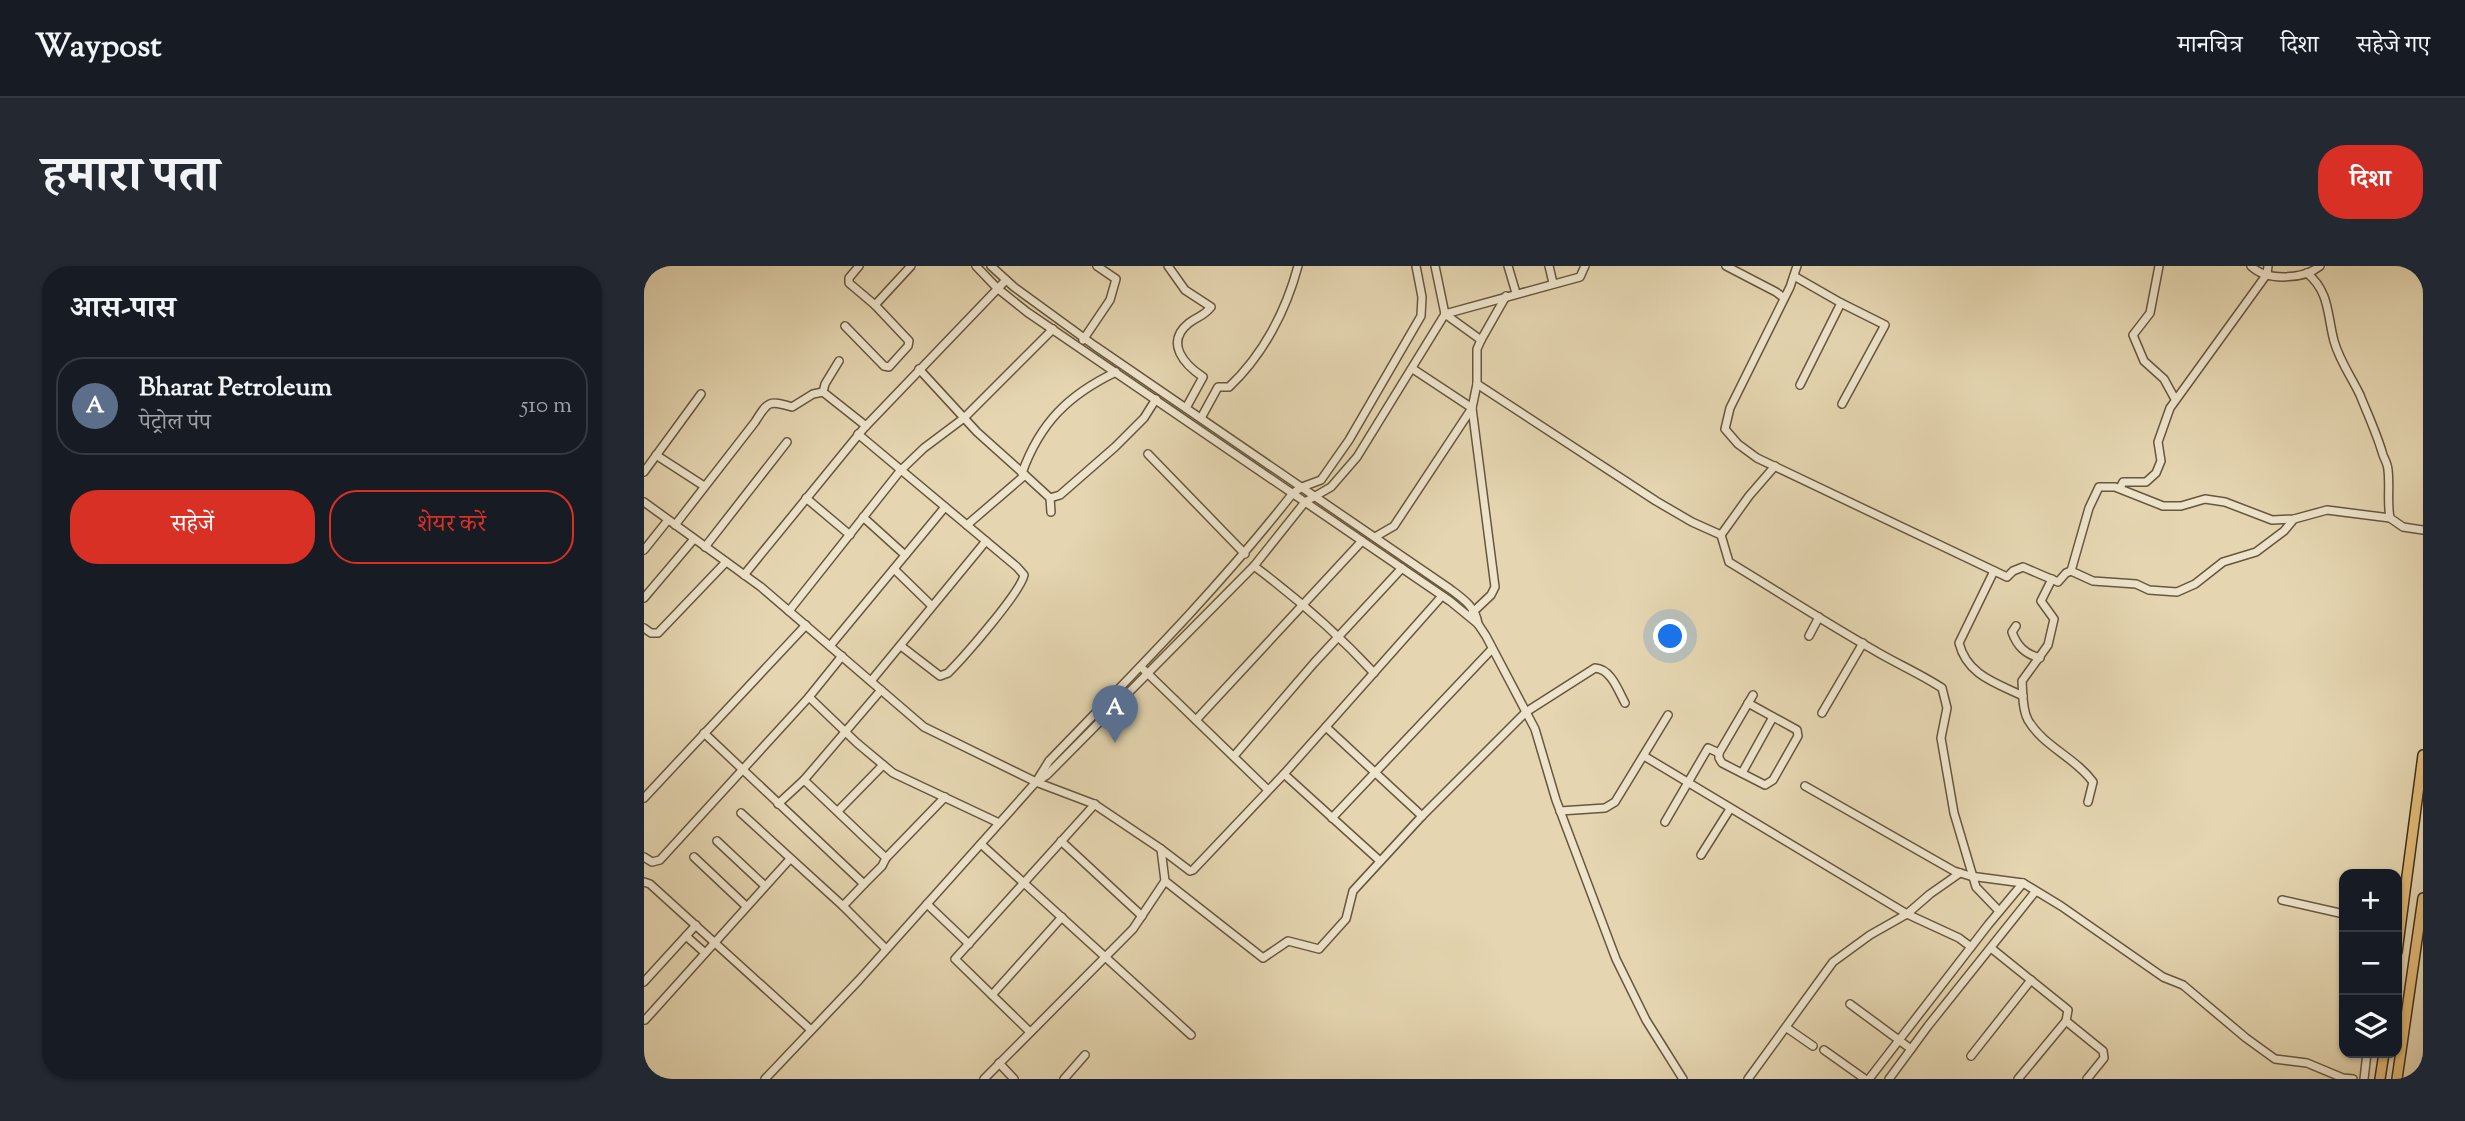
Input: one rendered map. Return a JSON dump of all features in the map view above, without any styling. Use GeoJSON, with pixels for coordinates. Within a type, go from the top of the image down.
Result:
{"type":"FeatureCollection","features":[{"type":"Feature","properties":{"kind":"main road"},"geometry":{"type":"LineString","coordinates":[[2400,932],[2423,755]]}},
{"type":"Feature","properties":{"kind":"main road"},"geometry":{"type":"LineString","coordinates":[[2397,1079],[2423,898]]}},
{"type":"Feature","properties":{"kind":"main road"},"geometry":{"type":"LineString","coordinates":[[2380,1079],[2383,1058]]}},
{"type":"Feature","properties":{"kind":"street"},"geometry":{"type":"LineString","coordinates":[[845,326],[884,366],[888,367],[908,346],[909,341],[849,283],[849,278],[859,266]]}},
{"type":"Feature","properties":{"kind":"street"},"geometry":{"type":"LineString","coordinates":[[874,305],[911,266]]}},
{"type":"Feature","properties":{"kind":"street"},"geometry":{"type":"LineString","coordinates":[[976,266],[997,288],[1054,330],[1471,614]]}},
{"type":"Feature","properties":{"kind":"street"},"geometry":{"type":"LineString","coordinates":[[991,266],[1084,338],[1467,602],[1471,614],[1535,729],[1560,810],[1616,959],[1646,1020],[1683,1079]]}},
{"type":"Feature","properties":{"kind":"street"},"geometry":{"type":"LineString","coordinates":[[1078,346],[1110,300],[1116,279],[1097,266]]}},
{"type":"Feature","properties":{"kind":"street"},"geometry":{"type":"LineString","coordinates":[[1168,266],[1185,289],[1211,307],[1203,316],[1188,324],[1179,337],[1179,354],[1187,366],[1203,377],[1185,408]]}},
{"type":"Feature","properties":{"kind":"street"},"geometry":{"type":"LineString","coordinates":[[1201,418],[1218,387],[1230,387],[1242,375],[1275,328],[1298,266]]}},
{"type":"Feature","properties":{"kind":"street"},"geometry":{"type":"LineString","coordinates":[[1036,782],[1040,771],[1245,554],[1293,494],[1302,487],[1321,480],[1349,440],[1421,316],[1422,297],[1416,266]]}},
{"type":"Feature","properties":{"kind":"street"},"geometry":{"type":"LineString","coordinates":[[765,1079],[1036,782],[1047,775],[1254,566],[1305,502],[1331,487],[1357,457],[1445,314],[1435,266]]}},
{"type":"Feature","properties":{"kind":"street"},"geometry":{"type":"LineString","coordinates":[[1508,266],[1516,293]]}},
{"type":"Feature","properties":{"kind":"street"},"geometry":{"type":"LineString","coordinates":[[1549,266],[1553,283]]}},
{"type":"Feature","properties":{"kind":"street"},"geometry":{"type":"LineString","coordinates":[[1445,314],[1580,277],[1585,266]]}},
{"type":"Feature","properties":{"kind":"street"},"geometry":{"type":"LineString","coordinates":[[1726,266],[1784,298]]}},
{"type":"Feature","properties":{"kind":"street"},"geometry":{"type":"LineString","coordinates":[[1797,266],[1730,408],[1726,429],[1738,444],[1757,458],[2007,577],[2022,567],[2058,582],[2071,571],[2093,581],[2136,584],[2149,590],[2176,592],[2195,584],[2222,562],[2256,552],[2284,531],[2294,519]]}},
{"type":"Feature","properties":{"kind":"street"},"geometry":{"type":"LineString","coordinates":[[2159,266],[2150,313],[2133,335],[2144,361],[2164,379],[2175,399]]}},
{"type":"Feature","properties":{"kind":"street"},"geometry":{"type":"LineString","coordinates":[[2251,266],[2256,271],[2267,270],[2280,276],[2307,274],[2320,266]]}},
{"type":"Feature","properties":{"kind":"street"},"geometry":{"type":"LineString","coordinates":[[2120,488],[2123,482],[2146,482],[2156,473],[2161,461],[2158,442],[2162,425],[2175,399],[2267,270]]}},
{"type":"Feature","properties":{"kind":"street"},"geometry":{"type":"LineString","coordinates":[[2307,274],[2319,283],[2346,373],[2361,397],[2364,409],[2379,437],[2388,468],[2387,503],[2390,519]]}},
{"type":"Feature","properties":{"kind":"street"},"geometry":{"type":"LineString","coordinates":[[1794,276],[1885,325],[1842,404]]}},
{"type":"Feature","properties":{"kind":"street"},"geometry":{"type":"LineString","coordinates":[[744,575],[858,435],[1006,280]]}},
{"type":"Feature","properties":{"kind":"street"},"geometry":{"type":"LineString","coordinates":[[1471,614],[1491,595],[1495,587],[1472,408],[1477,384],[1477,349],[1506,296]]}},
{"type":"Feature","properties":{"kind":"street"},"geometry":{"type":"LineString","coordinates":[[1800,385],[1841,303]]}},
{"type":"Feature","properties":{"kind":"street"},"geometry":{"type":"LineString","coordinates":[[1445,314],[1481,340]]}},
{"type":"Feature","properties":{"kind":"street"},"geometry":{"type":"LineString","coordinates":[[789,611],[900,471],[924,448],[964,418],[1054,330]]}},
{"type":"Feature","properties":{"kind":"street"},"geometry":{"type":"LineString","coordinates":[[823,392],[839,361]]}},
{"type":"Feature","properties":{"kind":"street"},"geometry":{"type":"LineString","coordinates":[[919,369],[964,418],[1050,498],[1051,512]]}},
{"type":"Feature","properties":{"kind":"street"},"geometry":{"type":"LineString","coordinates":[[1413,369],[1472,408]]}},
{"type":"Feature","properties":{"kind":"street"},"geometry":{"type":"LineString","coordinates":[[967,525],[1023,474],[1034,442],[1046,424],[1089,386],[1116,372]]}},
{"type":"Feature","properties":{"kind":"street"},"geometry":{"type":"LineString","coordinates":[[1477,384],[1656,502],[1721,535],[1729,562],[1942,688],[1947,708],[1941,738],[1955,813],[1976,887],[1999,911]]}},
{"type":"Feature","properties":{"kind":"street"},"geometry":{"type":"LineString","coordinates":[[644,550],[704,486],[766,405],[775,402],[792,407],[813,394],[823,392],[866,426]]}},
{"type":"Feature","properties":{"kind":"street"},"geometry":{"type":"LineString","coordinates":[[644,472],[701,394]]}},
{"type":"Feature","properties":{"kind":"street"},"geometry":{"type":"LineString","coordinates":[[1050,498],[1060,495],[1115,447],[1144,418],[1156,399]]}},
{"type":"Feature","properties":{"kind":"street"},"geometry":{"type":"LineString","coordinates":[[1375,537],[1394,526],[1472,408]]}},
{"type":"Feature","properties":{"kind":"street"},"geometry":{"type":"LineString","coordinates":[[858,435],[1024,575],[1023,582],[1013,596],[948,673],[940,676],[932,672],[901,646]]}},
{"type":"Feature","properties":{"kind":"street"},"geometry":{"type":"LineString","coordinates":[[705,547],[787,442]]}},
{"type":"Feature","properties":{"kind":"street"},"geometry":{"type":"LineString","coordinates":[[1147,454],[1245,554]]}},
{"type":"Feature","properties":{"kind":"street"},"geometry":{"type":"LineString","coordinates":[[656,455],[704,486]]}},
{"type":"Feature","properties":{"kind":"street"},"geometry":{"type":"LineString","coordinates":[[1721,535],[1775,466]]}},
{"type":"Feature","properties":{"kind":"street"},"geometry":{"type":"LineString","coordinates":[[2071,571],[2089,508],[2099,487],[2120,488],[2163,506],[2181,506],[2206,499],[2225,502],[2272,520],[2294,519],[2327,510],[2390,519],[2403,527],[2423,530]]}},
{"type":"Feature","properties":{"kind":"street"},"geometry":{"type":"LineString","coordinates":[[806,498],[850,535]]}},
{"type":"Feature","properties":{"kind":"street"},"geometry":{"type":"LineString","coordinates":[[644,502],[789,611],[924,727],[1036,782],[1095,804],[1190,871],[1284,774],[1442,596]]}},
{"type":"Feature","properties":{"kind":"street"},"geometry":{"type":"LineString","coordinates":[[830,646],[945,507]]}},
{"type":"Feature","properties":{"kind":"street"},"geometry":{"type":"LineString","coordinates":[[863,517],[905,555]]}},
{"type":"Feature","properties":{"kind":"street"},"geometry":{"type":"LineString","coordinates":[[644,598],[694,539]]}},
{"type":"Feature","properties":{"kind":"street"},"geometry":{"type":"LineString","coordinates":[[871,681],[986,541]]}},
{"type":"Feature","properties":{"kind":"street"},"geometry":{"type":"LineString","coordinates":[[1196,720],[1362,541]]}},
{"type":"Feature","properties":{"kind":"street"},"geometry":{"type":"LineString","coordinates":[[644,628],[651,634],[658,633],[726,562]]}},
{"type":"Feature","properties":{"kind":"street"},"geometry":{"type":"LineString","coordinates":[[1254,566],[1339,635],[1374,673]]}},
{"type":"Feature","properties":{"kind":"street"},"geometry":{"type":"LineString","coordinates":[[1234,756],[1339,635],[1402,568]]}},
{"type":"Feature","properties":{"kind":"street"},"geometry":{"type":"LineString","coordinates":[[894,569],[932,606]]}},
{"type":"Feature","properties":{"kind":"street"},"geometry":{"type":"LineString","coordinates":[[1994,571],[1959,643],[1961,653],[1976,673],[2023,695]]}},
{"type":"Feature","properties":{"kind":"street"},"geometry":{"type":"LineString","coordinates":[[2052,579],[2041,601],[2054,619],[2048,645],[2022,681],[2023,695],[2027,719],[2093,782],[2088,802]]}},
{"type":"Feature","properties":{"kind":"street"},"geometry":{"type":"LineString","coordinates":[[1809,636],[1819,617]]}},
{"type":"Feature","properties":{"kind":"street"},"geometry":{"type":"LineString","coordinates":[[644,798],[806,625]]}},
{"type":"Feature","properties":{"kind":"street"},"geometry":{"type":"LineString","coordinates":[[2016,626],[2012,632],[2023,651],[2040,657]]}},
{"type":"Feature","properties":{"kind":"street"},"geometry":{"type":"LineString","coordinates":[[1822,713],[1863,643]]}},
{"type":"Feature","properties":{"kind":"street"},"geometry":{"type":"LineString","coordinates":[[1332,818],[1492,649]]}},
{"type":"Feature","properties":{"kind":"street"},"geometry":{"type":"LineString","coordinates":[[644,856],[652,862],[660,860],[809,697],[842,656]]}},
{"type":"Feature","properties":{"kind":"street"},"geometry":{"type":"LineString","coordinates":[[1141,667],[1268,790]]}},
{"type":"Feature","properties":{"kind":"street"},"geometry":{"type":"LineString","coordinates":[[1165,881],[1263,958],[1288,941],[1319,948],[1346,919],[1353,891],[1422,816],[1526,712],[1595,668],[1603,668],[1609,674],[1625,703]]}},
{"type":"Feature","properties":{"kind":"street"},"geometry":{"type":"LineString","coordinates":[[778,804],[804,780],[881,690]]}},
{"type":"Feature","properties":{"kind":"street"},"geometry":{"type":"LineString","coordinates":[[1748,703],[1797,730],[1798,736],[1768,784],[1762,785],[1720,761],[1719,753],[1748,703],[1753,695]]}},
{"type":"Feature","properties":{"kind":"street"},"geometry":{"type":"LineString","coordinates":[[809,697],[883,765],[907,781],[999,823]]}},
{"type":"Feature","properties":{"kind":"street"},"geometry":{"type":"LineString","coordinates":[[1560,810],[1605,808],[1615,802],[1668,715]]}},
{"type":"Feature","properties":{"kind":"street"},"geometry":{"type":"LineString","coordinates":[[1742,773],[1773,718]]}},
{"type":"Feature","properties":{"kind":"street"},"geometry":{"type":"LineString","coordinates":[[1326,727],[1422,816]]}},
{"type":"Feature","properties":{"kind":"street"},"geometry":{"type":"LineString","coordinates":[[704,733],[864,884]]}},
{"type":"Feature","properties":{"kind":"street"},"geometry":{"type":"LineString","coordinates":[[1665,822],[1708,748],[1719,753]]}},
{"type":"Feature","properties":{"kind":"street"},"geometry":{"type":"LineString","coordinates":[[1644,756],[1907,914],[1971,947]]}},
{"type":"Feature","properties":{"kind":"street"},"geometry":{"type":"LineString","coordinates":[[838,811],[883,765]]}},
{"type":"Feature","properties":{"kind":"street"},"geometry":{"type":"LineString","coordinates":[[1284,774],[1380,861]]}},
{"type":"Feature","properties":{"kind":"street"},"geometry":{"type":"LineString","coordinates":[[804,780],[886,858]]}},
{"type":"Feature","properties":{"kind":"street"},"geometry":{"type":"LineString","coordinates":[[1805,786],[1960,873],[2022,883],[2061,906],[2163,977],[2183,985],[2275,1059],[2307,1063],[2343,1078],[2353,1079]]}},
{"type":"Feature","properties":{"kind":"street"},"geometry":{"type":"LineString","coordinates":[[843,906],[945,797]]}},
{"type":"Feature","properties":{"kind":"street"},"geometry":{"type":"LineString","coordinates":[[1030,1032],[955,960],[1095,804]]}},
{"type":"Feature","properties":{"kind":"street"},"geometry":{"type":"LineString","coordinates":[[1701,855],[1730,809]]}},
{"type":"Feature","properties":{"kind":"street"},"geometry":{"type":"LineString","coordinates":[[741,813],[886,949]]}},
{"type":"Feature","properties":{"kind":"street"},"geometry":{"type":"LineString","coordinates":[[717,841],[764,886]]}},
{"type":"Feature","properties":{"kind":"street"},"geometry":{"type":"LineString","coordinates":[[1061,841],[1142,916]]}},
{"type":"Feature","properties":{"kind":"street"},"geometry":{"type":"LineString","coordinates":[[981,844],[1191,1035]]}},
{"type":"Feature","properties":{"kind":"street"},"geometry":{"type":"LineString","coordinates":[[984,1079],[1133,929],[1165,881],[1161,849]]}},
{"type":"Feature","properties":{"kind":"street"},"geometry":{"type":"LineString","coordinates":[[694,858],[746,906]]}},
{"type":"Feature","properties":{"kind":"street"},"geometry":{"type":"LineString","coordinates":[[645,1020],[714,940],[790,859]]}},
{"type":"Feature","properties":{"kind":"street"},"geometry":{"type":"LineString","coordinates":[[1748,1079],[1833,962],[1876,930],[1907,914],[1960,873]]}},
{"type":"Feature","properties":{"kind":"street"},"geometry":{"type":"LineString","coordinates":[[644,882],[650,884],[714,940],[811,1030]]}},
{"type":"Feature","properties":{"kind":"street"},"geometry":{"type":"LineString","coordinates":[[1824,1050],[1867,1079],[2022,883]]}},
{"type":"Feature","properties":{"kind":"street"},"geometry":{"type":"LineString","coordinates":[[1889,1079],[2035,892]]}},
{"type":"Feature","properties":{"kind":"street"},"geometry":{"type":"LineString","coordinates":[[2282,900],[2339,913]]}},
{"type":"Feature","properties":{"kind":"street"},"geometry":{"type":"LineString","coordinates":[[927,904],[969,944]]}},
{"type":"Feature","properties":{"kind":"street"},"geometry":{"type":"LineString","coordinates":[[992,995],[1062,917]]}},
{"type":"Feature","properties":{"kind":"street"},"geometry":{"type":"LineString","coordinates":[[644,982],[696,925]]}},
{"type":"Feature","properties":{"kind":"street"},"geometry":{"type":"LineString","coordinates":[[686,936],[704,952]]}},
{"type":"Feature","properties":{"kind":"street"},"geometry":{"type":"LineString","coordinates":[[1991,948],[2068,1010],[2066,1021],[2018,1079]]}},
{"type":"Feature","properties":{"kind":"street"},"geometry":{"type":"LineString","coordinates":[[1971,1056],[2031,980]]}},
{"type":"Feature","properties":{"kind":"street"},"geometry":{"type":"LineString","coordinates":[[1850,1004],[1911,1049]]}},
{"type":"Feature","properties":{"kind":"street"},"geometry":{"type":"LineString","coordinates":[[2066,1021],[2105,1054],[2087,1079]]}},
{"type":"Feature","properties":{"kind":"street"},"geometry":{"type":"LineString","coordinates":[[1787,1028],[1813,1046]]}},
{"type":"Feature","properties":{"kind":"street"},"geometry":{"type":"LineString","coordinates":[[1064,1079],[1085,1055]]}},
{"type":"Feature","properties":{"kind":"street"},"geometry":{"type":"LineString","coordinates":[[2364,1079],[2366,1058]]}},
{"type":"Feature","properties":{"kind":"street"},"geometry":{"type":"LineString","coordinates":[[999,1063],[1014,1079]]}},
{"type":"Feature","properties":{"kind":"place","name":"Bharat Petroleum"},"geometry":{"type":"Point","coordinates":[1115,743]}}]}
